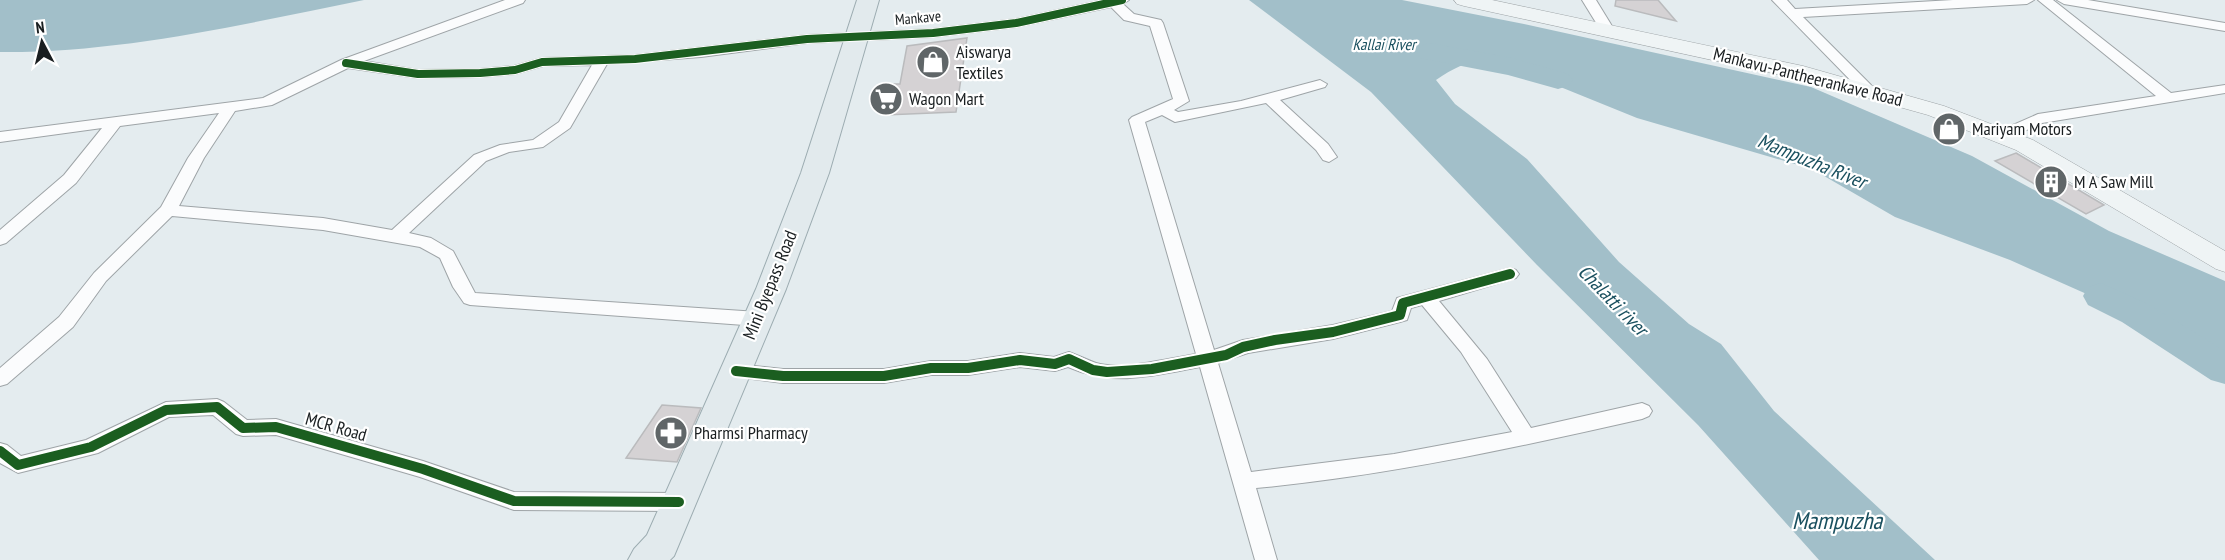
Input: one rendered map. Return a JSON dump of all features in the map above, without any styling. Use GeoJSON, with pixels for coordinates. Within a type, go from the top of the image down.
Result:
{"type":"FeatureCollection","features":[{"type":"Feature","properties":{"kind":"main road","name":"Mini Byepass Road"},"geometry":{"type":"LineString","coordinates":[[647,560],[661,545],[758,319],[815,173],[868,0]]}},
{"type":"Feature","properties":{"kind":"main road","name":"Mankavu-Pantheerankave Road"},"geometry":{"type":"LineString","coordinates":[[1464,0],[1719,53],[1866,88],[2003,135],[2126,201],[2225,263]]}},
{"type":"Feature","properties":{"kind":"street"},"geometry":{"type":"LineString","coordinates":[[0,137],[267,102],[346,63],[518,0]]}},
{"type":"Feature","properties":{"kind":"street"},"geometry":{"type":"LineString","coordinates":[[1116,0],[1130,17],[1156,23],[1181,101],[1137,120],[1266,560]]}},
{"type":"Feature","properties":{"kind":"street","name":"Mankave"},"geometry":{"type":"LineString","coordinates":[[346,63],[418,74],[515,70],[543,62],[701,53],[807,39],[933,33],[1016,23],[1116,0]]}},
{"type":"Feature","properties":{"kind":"street"},"geometry":{"type":"LineString","coordinates":[[1589,0],[1601,16],[1608,31]]}},
{"type":"Feature","properties":{"kind":"street"},"geometry":{"type":"LineString","coordinates":[[1779,0],[1866,88]]}},
{"type":"Feature","properties":{"kind":"street"},"geometry":{"type":"LineString","coordinates":[[1792,13],[2027,0]]}},
{"type":"Feature","properties":{"kind":"street"},"geometry":{"type":"LineString","coordinates":[[2045,0],[2168,98]]}},
{"type":"Feature","properties":{"kind":"street"},"geometry":{"type":"LineString","coordinates":[[2064,0],[2225,27]]}},
{"type":"Feature","properties":{"kind":"street"},"geometry":{"type":"LineString","coordinates":[[395,237],[480,158],[506,148],[537,144],[565,125],[602,60]]}},
{"type":"Feature","properties":{"kind":"street"},"geometry":{"type":"LineString","coordinates":[[1163,109],[1175,117],[1185,117],[1320,84]]}},
{"type":"Feature","properties":{"kind":"street"},"geometry":{"type":"LineString","coordinates":[[2003,135],[2038,119],[2225,89]]}},
{"type":"Feature","properties":{"kind":"street"},"geometry":{"type":"LineString","coordinates":[[1269,98],[1322,147],[1329,157]]}},
{"type":"Feature","properties":{"kind":"street"},"geometry":{"type":"LineString","coordinates":[[0,379],[18,366],[66,322],[100,277],[168,210],[196,158],[231,106]]}},
{"type":"Feature","properties":{"kind":"street"},"geometry":{"type":"LineString","coordinates":[[0,239],[70,179],[115,122]]}},
{"type":"Feature","properties":{"kind":"street"},"geometry":{"type":"LineString","coordinates":[[168,210],[323,224],[425,242],[447,255],[459,283],[470,298],[758,319]]}},
{"type":"Feature","properties":{"kind":"street"},"geometry":{"type":"LineString","coordinates":[[735,371],[783,376],[884,376],[931,368],[988,366],[1020,360],[1055,364],[1069,359],[1093,370],[1107,372],[1152,369],[1226,355],[1244,347],[1333,332],[1400,315],[1403,303],[1427,299],[1456,291],[1468,283],[1510,274]]}},
{"type":"Feature","properties":{"kind":"street"},"geometry":{"type":"LineString","coordinates":[[1427,299],[1458,332],[1489,375],[1525,436]]}},
{"type":"Feature","properties":{"kind":"street","name":"MCR Road"},"geometry":{"type":"LineString","coordinates":[[0,451],[18,465],[91,447],[166,410],[217,407],[243,428],[276,427],[423,469],[514,501],[679,502]]}},
{"type":"Feature","properties":{"kind":"street"},"geometry":{"type":"LineString","coordinates":[[1243,481],[1409,461],[1607,421],[1642,411]]}},
{"type":"Feature","properties":{"kind":"water"},"geometry":{"type":"Polygon","coordinates":[[[0,0],[364,0],[229,27],[138,42],[92,48],[0,52],[0,0]]]}},
{"type":"Feature","properties":{"kind":"water","name":"Kallai River"},"geometry":{"type":"Polygon","coordinates":[[[1249,0],[1402,0],[1524,24],[1811,87],[1972,156],[2109,231],[2225,281],[2225,375],[2193,354],[2179,335],[2010,260],[1895,217],[1812,169],[1637,118],[1506,65],[1486,62],[1469,63],[1453,69],[1436,80],[1455,104],[1527,159],[1619,262],[1689,324],[1721,344],[1774,411],[1935,560],[1819,560],[1698,425],[1537,265],[1371,92],[1249,0]]]}},
{"type":"Feature","properties":{"kind":"building"},"geometry":{"type":"Polygon","coordinates":[[[1616,0],[1658,0],[1676,21],[1615,6],[1616,0]]]}},
{"type":"Feature","properties":{"kind":"building"},"geometry":{"type":"Polygon","coordinates":[[[967,38],[956,112],[885,115],[889,84],[900,84],[907,46],[967,38]]]}},
{"type":"Feature","properties":{"kind":"building","name":"M A Saw Mill"},"geometry":{"type":"Polygon","coordinates":[[[2016,153],[2104,205],[2086,214],[1995,161],[2016,153]]]}},
{"type":"Feature","properties":{"kind":"building","name":"Pharmsi Pharmacy"},"geometry":{"type":"Polygon","coordinates":[[[662,405],[701,408],[677,462],[626,458],[662,405]]]}},
{"type":"Feature","properties":{"kind":"waterway","name":"Mampuzha River"},"geometry":{"type":"LineString","coordinates":[[1430,52],[1512,67],[1558,80]]}},
{"type":"Feature","properties":{"kind":"waterway","name":"Mampuzha River"},"geometry":{"type":"LineString","coordinates":[[2101,296],[2135,313],[2225,370]]}},
{"type":"Feature","properties":{"kind":"cycle path"},"geometry":{"type":"LineString","coordinates":[[346,63],[418,74],[480,73],[515,70],[542,62],[635,59],[807,39],[933,33],[1016,23],[1122,0]]}},
{"type":"Feature","properties":{"kind":"cycle path"},"geometry":{"type":"LineString","coordinates":[[736,371],[783,376],[884,376],[931,368],[968,368],[1020,360],[1055,364],[1069,359],[1093,370],[1107,372],[1152,369],[1226,355],[1243,347],[1275,340],[1333,332],[1400,315],[1403,303],[1510,274]]}},
{"type":"Feature","properties":{"kind":"cycle path"},"geometry":{"type":"LineString","coordinates":[[0,451],[18,465],[91,447],[166,410],[217,407],[243,428],[276,427],[423,469],[514,501],[679,502]]}},
{"type":"Feature","properties":{"kind":"place","name":"Aiswarya Textiles"},"geometry":{"type":"Point","coordinates":[933,62]}},
{"type":"Feature","properties":{"kind":"place","name":"Wagon Mart"},"geometry":{"type":"Point","coordinates":[886,99]}},
{"type":"Feature","properties":{"kind":"place","name":"Mariyam Motors"},"geometry":{"type":"Point","coordinates":[1949,129]}},
{"type":"Feature","properties":{"kind":"place","name":"M A Saw Mill"},"geometry":{"type":"Point","coordinates":[2051,182]}},
{"type":"Feature","properties":{"kind":"place","name":"Pharmsi Pharmacy"},"geometry":{"type":"Point","coordinates":[671,433]}},
{"type":"Feature","properties":{"kind":"water label","name":"Chalatti river"},"geometry":{"type":"Point","coordinates":[1613,300]}},
{"type":"Feature","properties":{"kind":"water label","name":"Mampuzha"},"geometry":{"type":"Point","coordinates":[1837,521]}}]}
